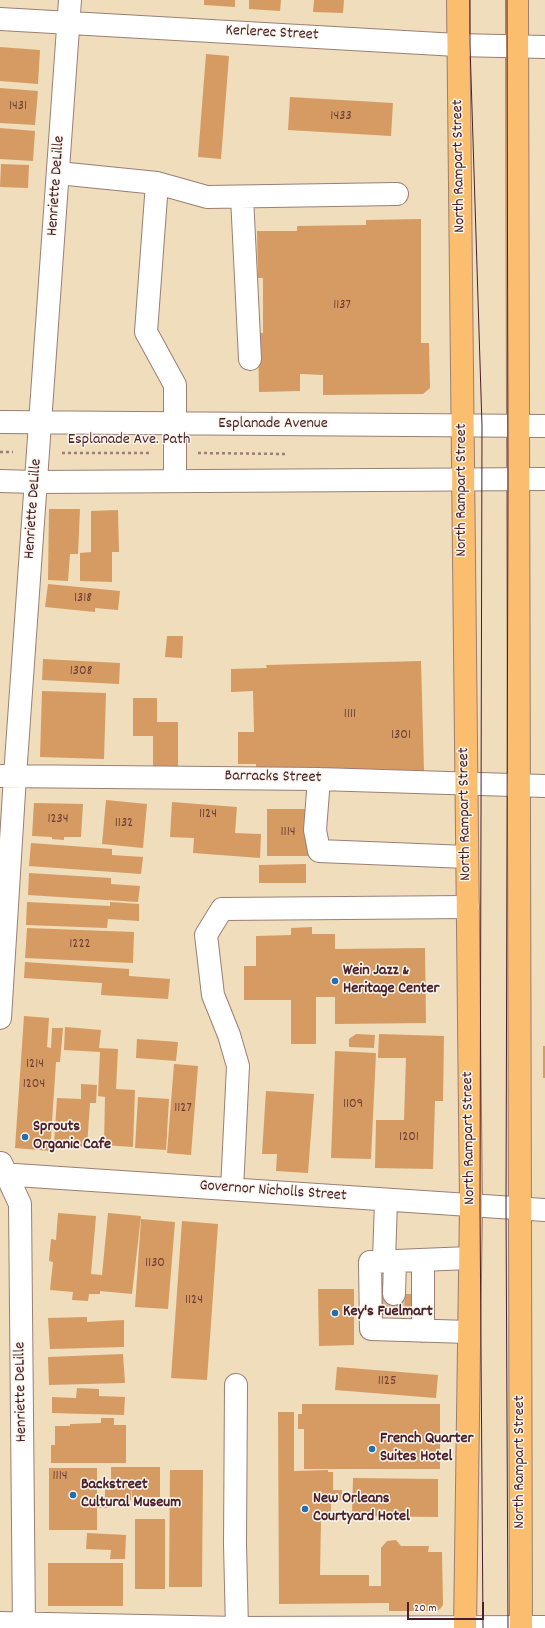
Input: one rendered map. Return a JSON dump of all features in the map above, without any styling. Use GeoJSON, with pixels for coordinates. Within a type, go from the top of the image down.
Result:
{"type":"FeatureCollection","features":[{"type":"Feature","properties":{"kind":"main road","name":"North Rampart Street"},"geometry":{"type":"LineString","coordinates":[[458,0],[457,45],[463,426],[471,1205],[465,1627]]}},
{"type":"Feature","properties":{"kind":"main road","name":"North Rampart Street"},"geometry":{"type":"LineString","coordinates":[[518,0],[521,1628]]}},
{"type":"Feature","properties":{"kind":"street","name":"Henriette DeLille"},"geometry":{"type":"LineString","coordinates":[[0,1018],[7,776],[36,482],[70,0]]}},
{"type":"Feature","properties":{"kind":"street","name":"Kerlerec Street"},"geometry":{"type":"LineString","coordinates":[[0,19],[457,45],[545,47]]}},
{"type":"Feature","properties":{"kind":"street"},"geometry":{"type":"LineString","coordinates":[[58,173],[157,183],[207,197],[397,194]]}},
{"type":"Feature","properties":{"kind":"street"},"geometry":{"type":"LineString","coordinates":[[157,183],[146,332],[175,385],[175,481]]}},
{"type":"Feature","properties":{"kind":"street"},"geometry":{"type":"LineString","coordinates":[[242,197],[250,359]]}},
{"type":"Feature","properties":{"kind":"street","name":"Esplanade Avenue"},"geometry":{"type":"LineString","coordinates":[[0,422],[545,426]]}},
{"type":"Feature","properties":{"kind":"street"},"geometry":{"type":"LineString","coordinates":[[0,481],[545,480]]}},
{"type":"Feature","properties":{"kind":"street","name":"Barracks Street"},"geometry":{"type":"LineString","coordinates":[[7,776],[319,779],[545,786]]}},
{"type":"Feature","properties":{"kind":"street"},"geometry":{"type":"LineString","coordinates":[[319,779],[315,830],[319,851],[467,857]]}},
{"type":"Feature","properties":{"kind":"street"},"geometry":{"type":"LineString","coordinates":[[232,1189],[238,1066],[229,1035],[213,995],[206,935],[222,909],[468,907]]}},
{"type":"Feature","properties":{"kind":"street","name":"Henriette DeLille"},"geometry":{"type":"LineString","coordinates":[[2,1169],[20,1204],[24,1626]]}},
{"type":"Feature","properties":{"kind":"street","name":"Governor Nicholls Street"},"geometry":{"type":"LineString","coordinates":[[2,1169],[232,1189],[471,1205],[520,1210],[545,1210]]}},
{"type":"Feature","properties":{"kind":"street"},"geometry":{"type":"LineString","coordinates":[[386,1200],[394,1313]]}},
{"type":"Feature","properties":{"kind":"street"},"geometry":{"type":"LineString","coordinates":[[394,1313],[371,1330],[370,1262],[470,1258]]}},
{"type":"Feature","properties":{"kind":"street"},"geometry":{"type":"LineString","coordinates":[[422,1331],[423,1260]]}},
{"type":"Feature","properties":{"kind":"street"},"geometry":{"type":"LineString","coordinates":[[394,1313],[422,1331],[470,1332]]}},
{"type":"Feature","properties":{"kind":"street"},"geometry":{"type":"LineString","coordinates":[[236,1385],[237,1628]]}},
{"type":"Feature","properties":{"kind":"street"},"geometry":{"type":"LineString","coordinates":[[0,1623],[24,1626],[237,1628],[545,1627]]}},
{"type":"Feature","properties":{"kind":"path","name":"Esplanade Ave. Path"},"geometry":{"type":"LineString","coordinates":[[0,452],[293,454]]}},
{"type":"Feature","properties":{"kind":"building"},"geometry":{"type":"Polygon","coordinates":[[[204,0],[235,0],[235,7],[204,5],[204,0]]]}},
{"type":"Feature","properties":{"kind":"building"},"geometry":{"type":"Polygon","coordinates":[[[249,0],[281,0],[280,11],[249,9],[249,0]]]}},
{"type":"Feature","properties":{"kind":"building"},"geometry":{"type":"Polygon","coordinates":[[[314,0],[344,0],[343,13],[313,12],[314,0]]]}},
{"type":"Feature","properties":{"kind":"building"},"geometry":{"type":"Polygon","coordinates":[[[0,47],[40,50],[38,84],[0,81],[0,47]]]}},
{"type":"Feature","properties":{"kind":"building"},"geometry":{"type":"Polygon","coordinates":[[[206,54],[229,56],[221,159],[198,157],[206,54]]]}},
{"type":"Feature","properties":{"kind":"building"},"geometry":{"type":"Polygon","coordinates":[[[0,88],[38,91],[35,125],[0,123],[0,88]]]}},
{"type":"Feature","properties":{"kind":"building"},"geometry":{"type":"Polygon","coordinates":[[[290,97],[393,103],[391,136],[288,130],[290,97]]]}},
{"type":"Feature","properties":{"kind":"building"},"geometry":{"type":"Polygon","coordinates":[[[0,128],[35,131],[33,161],[0,159],[0,128]]]}},
{"type":"Feature","properties":{"kind":"building"},"geometry":{"type":"Polygon","coordinates":[[[1,164],[29,165],[28,188],[0,187],[1,164]]]}},
{"type":"Feature","properties":{"kind":"building"},"geometry":{"type":"Polygon","coordinates":[[[421,219],[421,343],[429,343],[430,388],[423,394],[323,395],[323,375],[300,374],[300,391],[259,392],[258,333],[263,333],[263,278],[258,278],[257,231],[297,231],[297,226],[366,225],[366,220],[421,219]]]}},
{"type":"Feature","properties":{"kind":"building"},"geometry":{"type":"Polygon","coordinates":[[[49,509],[80,509],[78,554],[70,554],[68,581],[48,580],[49,509]]]}},
{"type":"Feature","properties":{"kind":"building"},"geometry":{"type":"Polygon","coordinates":[[[118,510],[119,552],[112,552],[112,582],[80,581],[80,553],[91,552],[91,511],[118,510]]]}},
{"type":"Feature","properties":{"kind":"building"},"geometry":{"type":"Polygon","coordinates":[[[48,584],[120,591],[118,610],[95,608],[95,612],[45,607],[48,584]]]}},
{"type":"Feature","properties":{"kind":"building"},"geometry":{"type":"Polygon","coordinates":[[[167,636],[183,636],[182,658],[165,657],[167,636]]]}},
{"type":"Feature","properties":{"kind":"building"},"geometry":{"type":"Polygon","coordinates":[[[43,659],[120,663],[119,684],[42,680],[43,659]]]}},
{"type":"Feature","properties":{"kind":"building"},"geometry":{"type":"Polygon","coordinates":[[[421,661],[424,771],[377,772],[256,769],[256,764],[238,764],[238,732],[254,732],[253,691],[231,692],[231,669],[267,668],[266,665],[421,661]]]}},
{"type":"Feature","properties":{"kind":"building"},"geometry":{"type":"Polygon","coordinates":[[[42,691],[106,693],[104,759],[40,757],[42,691]]]}},
{"type":"Feature","properties":{"kind":"building"},"geometry":{"type":"Polygon","coordinates":[[[133,698],[157,698],[157,722],[178,722],[178,766],[153,766],[153,736],[133,736],[133,698]]]}},
{"type":"Feature","properties":{"kind":"building"},"geometry":{"type":"Polygon","coordinates":[[[106,800],[147,804],[143,848],[102,844],[106,800]]]}},
{"type":"Feature","properties":{"kind":"building"},"geometry":{"type":"Polygon","coordinates":[[[172,802],[237,807],[235,833],[261,834],[260,858],[193,853],[194,838],[170,837],[172,802]]]}},
{"type":"Feature","properties":{"kind":"building"},"geometry":{"type":"Polygon","coordinates":[[[34,803],[83,804],[81,837],[64,837],[64,840],[52,839],[52,837],[32,836],[34,803]]]}},
{"type":"Feature","properties":{"kind":"building"},"geometry":{"type":"Polygon","coordinates":[[[267,809],[308,809],[308,856],[267,856],[267,809]]]}},
{"type":"Feature","properties":{"kind":"building"},"geometry":{"type":"Polygon","coordinates":[[[31,843],[112,849],[112,855],[143,857],[141,874],[29,866],[31,843]]]}},
{"type":"Feature","properties":{"kind":"building"},"geometry":{"type":"Polygon","coordinates":[[[306,864],[306,883],[259,883],[259,865],[306,864]]]}},
{"type":"Feature","properties":{"kind":"building"},"geometry":{"type":"Polygon","coordinates":[[[29,873],[111,878],[111,884],[140,886],[138,902],[28,895],[29,873]]]}},
{"type":"Feature","properties":{"kind":"building"},"geometry":{"type":"Polygon","coordinates":[[[27,902],[110,906],[110,902],[139,904],[139,921],[108,919],[107,928],[26,925],[27,902]]]}},
{"type":"Feature","properties":{"kind":"building","name":"Wein Jazz & Heritage Center"},"geometry":{"type":"Polygon","coordinates":[[[312,927],[312,934],[335,934],[335,949],[425,948],[426,1023],[335,1024],[335,997],[316,997],[316,1044],[291,1044],[291,1000],[244,1000],[244,966],[256,966],[256,936],[291,935],[291,928],[312,927]]]}},
{"type":"Feature","properties":{"kind":"building"},"geometry":{"type":"Polygon","coordinates":[[[27,928],[134,932],[133,963],[25,958],[27,928]]]}},
{"type":"Feature","properties":{"kind":"building"},"geometry":{"type":"Polygon","coordinates":[[[25,962],[129,969],[129,976],[170,979],[168,999],[101,995],[102,983],[24,978],[25,962]]]}},
{"type":"Feature","properties":{"kind":"building"},"geometry":{"type":"Polygon","coordinates":[[[24,1016],[49,1018],[47,1047],[51,1048],[52,1028],[63,1028],[60,1062],[56,1062],[50,1151],[15,1148],[24,1016]]]}},
{"type":"Feature","properties":{"kind":"building"},"geometry":{"type":"Polygon","coordinates":[[[65,1027],[101,1030],[99,1048],[118,1049],[116,1089],[135,1090],[133,1147],[104,1145],[105,1097],[98,1096],[100,1052],[64,1050],[65,1027]]]}},
{"type":"Feature","properties":{"kind":"building"},"geometry":{"type":"Polygon","coordinates":[[[356,1034],[375,1035],[374,1048],[349,1047],[349,1039],[356,1034]]]}},
{"type":"Feature","properties":{"kind":"building"},"geometry":{"type":"Polygon","coordinates":[[[379,1034],[444,1036],[443,1101],[435,1101],[433,1169],[375,1168],[376,1120],[404,1120],[406,1058],[378,1058],[379,1034]]]}},
{"type":"Feature","properties":{"kind":"building"},"geometry":{"type":"Polygon","coordinates":[[[137,1039],[178,1042],[176,1061],[136,1058],[137,1039]]]}},
{"type":"Feature","properties":{"kind":"building"},"geometry":{"type":"Polygon","coordinates":[[[543,1046],[545,1046],[545,1078],[543,1078],[543,1046]]]}},
{"type":"Feature","properties":{"kind":"building"},"geometry":{"type":"Polygon","coordinates":[[[335,1051],[376,1053],[371,1159],[331,1158],[335,1051]]]}},
{"type":"Feature","properties":{"kind":"building"},"geometry":{"type":"Polygon","coordinates":[[[174,1064],[198,1066],[191,1155],[167,1153],[174,1064]]]}},
{"type":"Feature","properties":{"kind":"building"},"geometry":{"type":"Polygon","coordinates":[[[81,1084],[97,1085],[96,1103],[90,1103],[87,1147],[54,1145],[57,1098],[81,1099],[81,1084]]]}},
{"type":"Feature","properties":{"kind":"building"},"geometry":{"type":"Polygon","coordinates":[[[266,1091],[314,1094],[308,1173],[276,1171],[277,1154],[262,1154],[266,1091]]]}},
{"type":"Feature","properties":{"kind":"building"},"geometry":{"type":"Polygon","coordinates":[[[138,1097],[169,1099],[166,1150],[135,1148],[138,1097]]]}},
{"type":"Feature","properties":{"kind":"building"},"geometry":{"type":"Polygon","coordinates":[[[58,1213],[96,1216],[91,1274],[102,1275],[108,1213],[141,1216],[132,1294],[100,1291],[100,1294],[89,1294],[88,1301],[72,1300],[73,1292],[50,1290],[53,1262],[49,1261],[51,1239],[56,1240],[58,1213]]]}},
{"type":"Feature","properties":{"kind":"building"},"geometry":{"type":"Polygon","coordinates":[[[141,1219],[175,1222],[168,1309],[135,1307],[141,1219]]]}},
{"type":"Feature","properties":{"kind":"building"},"geometry":{"type":"Polygon","coordinates":[[[182,1221],[218,1224],[207,1380],[171,1378],[182,1221]]]}},
{"type":"Feature","properties":{"kind":"building"},"geometry":{"type":"Polygon","coordinates":[[[318,1289],[354,1289],[354,1345],[319,1346],[318,1289]]]}},
{"type":"Feature","properties":{"kind":"building"},"geometry":{"type":"Polygon","coordinates":[[[379,1294],[415,1294],[415,1315],[379,1315],[379,1294]]]}},
{"type":"Feature","properties":{"kind":"building"},"geometry":{"type":"Polygon","coordinates":[[[87,1317],[87,1322],[124,1320],[124,1347],[50,1349],[48,1318],[87,1317]]]}},
{"type":"Feature","properties":{"kind":"building"},"geometry":{"type":"Polygon","coordinates":[[[123,1354],[125,1383],[49,1385],[48,1357],[123,1354]]]}},
{"type":"Feature","properties":{"kind":"building"},"geometry":{"type":"Polygon","coordinates":[[[337,1367],[438,1375],[436,1398],[335,1390],[337,1367]]]}},
{"type":"Feature","properties":{"kind":"building"},"geometry":{"type":"Polygon","coordinates":[[[77,1388],[99,1389],[99,1396],[125,1397],[124,1415],[52,1413],[52,1397],[76,1398],[77,1388]]]}},
{"type":"Feature","properties":{"kind":"building","name":"French Quarter Suites Hotel"},"geometry":{"type":"Polygon","coordinates":[[[302,1404],[440,1404],[440,1469],[304,1469],[304,1429],[298,1429],[298,1414],[302,1414],[302,1404]]]}},
{"type":"Feature","properties":{"kind":"building","name":"New Orleans Courtyard Hotel"},"geometry":{"type":"Polygon","coordinates":[[[278,1412],[294,1412],[294,1471],[328,1470],[328,1472],[333,1472],[333,1490],[342,1490],[342,1500],[331,1500],[331,1519],[321,1519],[320,1575],[369,1575],[369,1586],[381,1586],[381,1548],[387,1541],[396,1540],[401,1546],[429,1546],[428,1552],[442,1552],[443,1605],[440,1609],[437,1611],[389,1611],[389,1603],[279,1604],[278,1412]]]}},
{"type":"Feature","properties":{"kind":"building"},"geometry":{"type":"Polygon","coordinates":[[[101,1418],[114,1418],[114,1425],[126,1425],[126,1463],[51,1463],[51,1445],[55,1445],[55,1426],[101,1423],[101,1418]]]}},
{"type":"Feature","properties":{"kind":"building","name":"Backstreet Cultural Museum"},"geometry":{"type":"Polygon","coordinates":[[[111,1467],[160,1467],[160,1497],[132,1497],[131,1486],[131,1500],[110,1500],[110,1508],[97,1508],[97,1530],[49,1530],[49,1468],[97,1468],[97,1500],[105,1499],[105,1489],[111,1490],[111,1467]]]}},
{"type":"Feature","properties":{"kind":"building"},"geometry":{"type":"Polygon","coordinates":[[[170,1470],[203,1470],[202,1587],[169,1587],[170,1470]]]}},
{"type":"Feature","properties":{"kind":"building"},"geometry":{"type":"Polygon","coordinates":[[[353,1478],[438,1479],[438,1517],[352,1516],[353,1478]]]}},
{"type":"Feature","properties":{"kind":"building"},"geometry":{"type":"Polygon","coordinates":[[[135,1519],[165,1519],[165,1589],[135,1589],[135,1519]]]}},
{"type":"Feature","properties":{"kind":"building"},"geometry":{"type":"Polygon","coordinates":[[[87,1533],[126,1535],[125,1559],[110,1559],[111,1550],[86,1549],[87,1533]]]}},
{"type":"Feature","properties":{"kind":"building"},"geometry":{"type":"Polygon","coordinates":[[[48,1563],[123,1563],[123,1606],[48,1606],[48,1563]]]}},
{"type":"Feature","properties":{"kind":"tunnel"},"geometry":{"type":"LineString","coordinates":[[394,1294],[394,1315]]}},
{"type":"Feature","properties":{"kind":"tram line"},"geometry":{"type":"LineString","coordinates":[[470,0],[470,45],[482,426],[480,1206],[483,1628]]}},
{"type":"Feature","properties":{"kind":"tram line"},"geometry":{"type":"LineString","coordinates":[[507,0],[508,480],[506,1208],[508,1628]]}},
{"type":"Feature","properties":{"kind":"place","name":"Wein Jazz & Heritage Center"},"geometry":{"type":"Point","coordinates":[335,981]}},
{"type":"Feature","properties":{"kind":"place","name":"Sprouts Organic Cafe"},"geometry":{"type":"Point","coordinates":[25,1137]}},
{"type":"Feature","properties":{"kind":"place","name":"Key's Fuelmart"},"geometry":{"type":"Point","coordinates":[335,1313]}},
{"type":"Feature","properties":{"kind":"place","name":"French Quarter Suites Hotel"},"geometry":{"type":"Point","coordinates":[372,1449]}},
{"type":"Feature","properties":{"kind":"place","name":"Backstreet Cultural Museum"},"geometry":{"type":"Point","coordinates":[73,1495]}},
{"type":"Feature","properties":{"kind":"place","name":"New Orleans Courtyard Hotel"},"geometry":{"type":"Point","coordinates":[305,1509]}}]}
